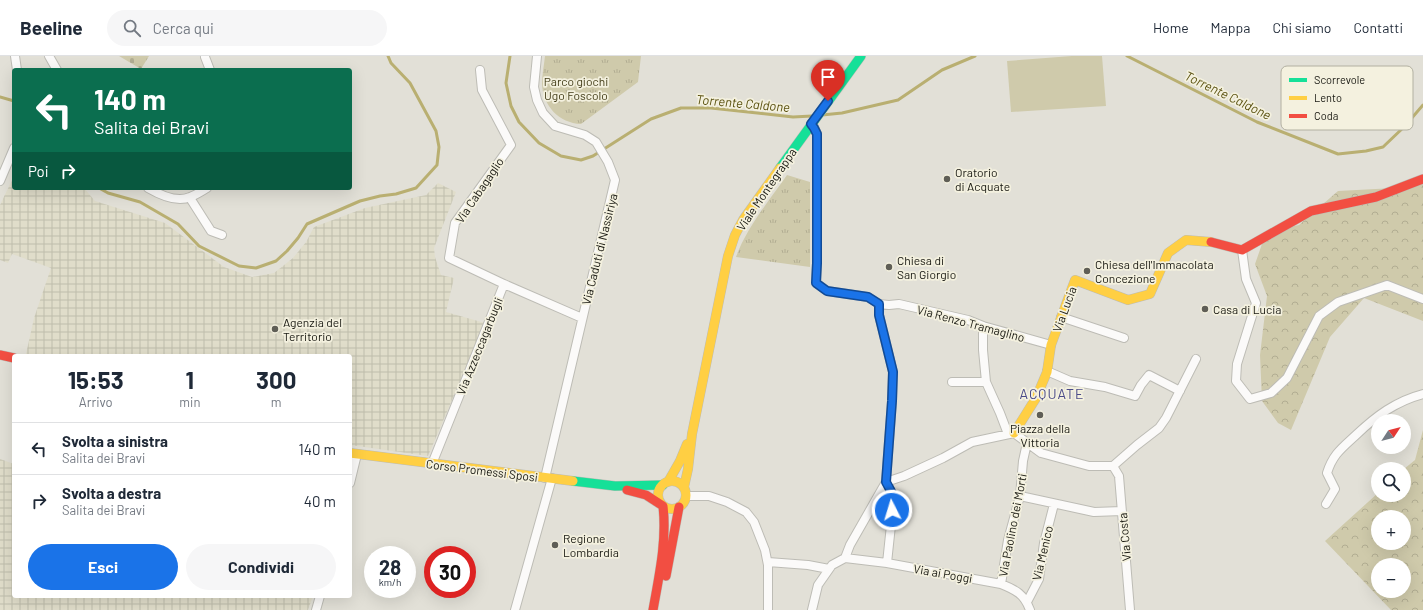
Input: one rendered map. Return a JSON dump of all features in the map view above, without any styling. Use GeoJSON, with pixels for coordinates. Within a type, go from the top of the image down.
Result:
{"type":"FeatureCollection","features":[{"type":"Feature","properties":{"kind":"street"},"geometry":{"type":"LineString","coordinates":[[15,56],[17,68]]}},
{"type":"Feature","properties":{"kind":"street"},"geometry":{"type":"LineString","coordinates":[[49,56],[56,68]]}},
{"type":"Feature","properties":{"kind":"street","name":"Via Caduti di Nassiriya"},"geometry":{"type":"LineString","coordinates":[[515,610],[548,478],[582,318],[615,180],[608,162],[596,142],[585,135],[555,126],[543,113],[537,100],[534,87],[537,56]]}},
{"type":"Feature","properties":{"kind":"street","name":"Viale Montegrappa"},"geometry":{"type":"LineString","coordinates":[[685,491],[692,434],[728,256],[735,235],[812,123],[861,56]]}},
{"type":"Feature","properties":{"kind":"street"},"geometry":{"type":"LineString","coordinates":[[205,57],[209,68]]}},
{"type":"Feature","properties":{"kind":"street","name":"Via Cabagaglio"},"geometry":{"type":"LineString","coordinates":[[480,70],[482,90],[511,145],[455,223],[449,258],[504,284]]}},
{"type":"Feature","properties":{"kind":"street","name":"Via Renzo Tramaglino"},"geometry":{"type":"LineString","coordinates":[[812,123],[817,134],[816,283],[827,291],[868,297],[879,304],[899,304],[968,320],[983,326],[1051,345]]}},
{"type":"Feature","properties":{"kind":"street"},"geometry":{"type":"LineString","coordinates":[[0,181],[12,153]]}},
{"type":"Feature","properties":{"kind":"street"},"geometry":{"type":"LineString","coordinates":[[1423,178],[1376,197],[1311,211],[1242,250],[1246,279],[1256,303],[1237,364],[1236,381],[1250,399],[1271,393],[1287,378],[1319,316],[1338,302],[1386,285],[1423,299]]}},
{"type":"Feature","properties":{"kind":"street"},"geometry":{"type":"LineString","coordinates":[[152,190],[177,199],[190,198],[204,190]]}},
{"type":"Feature","properties":{"kind":"street"},"geometry":{"type":"LineString","coordinates":[[190,198],[211,231],[222,235]]}},
{"type":"Feature","properties":{"kind":"street","name":"Via Lucia"},"geometry":{"type":"LineString","coordinates":[[1051,345],[1075,280],[1128,300],[1150,294],[1168,253],[1186,240],[1209,242],[1242,250]]}},
{"type":"Feature","properties":{"kind":"street","name":"Via Azzeccagarbugli"},"geometry":{"type":"LineString","coordinates":[[432,464],[504,284],[582,318]]}},
{"type":"Feature","properties":{"kind":"street"},"geometry":{"type":"LineString","coordinates":[[812,610],[818,585],[832,565],[845,558],[850,545],[886,482],[893,372],[879,315],[879,304]]}},
{"type":"Feature","properties":{"kind":"street"},"geometry":{"type":"LineString","coordinates":[[1061,317],[1124,338]]}},
{"type":"Feature","properties":{"kind":"street"},"geometry":{"type":"LineString","coordinates":[[983,326],[983,350],[986,382],[1011,433],[1041,453],[1089,466],[1113,466],[1159,428],[1166,418],[1196,359]]}},
{"type":"Feature","properties":{"kind":"street"},"geometry":{"type":"LineString","coordinates":[[886,482],[904,476],[943,458],[972,442],[1011,433],[1036,398],[1047,371],[1051,345]]}},
{"type":"Feature","properties":{"kind":"street"},"geometry":{"type":"LineString","coordinates":[[0,355],[12,358]]}},
{"type":"Feature","properties":{"kind":"street"},"geometry":{"type":"LineString","coordinates":[[1047,371],[1070,381],[1105,386],[1135,396],[1149,375],[1180,391]]}},
{"type":"Feature","properties":{"kind":"street"},"geometry":{"type":"LineString","coordinates":[[952,382],[986,382]]}},
{"type":"Feature","properties":{"kind":"street"},"geometry":{"type":"LineString","coordinates":[[1326,504],[1335,490],[1326,473],[1331,460],[1369,422],[1385,410],[1400,402],[1423,394]]}},
{"type":"Feature","properties":{"kind":"street","name":"Viale Montegrappa"},"geometry":{"type":"LineString","coordinates":[[665,483],[680,461],[692,434]]}},
{"type":"Feature","properties":{"kind":"street","name":"Via Paolino dei Morti"},"geometry":{"type":"LineString","coordinates":[[1001,584],[1008,540],[1020,496],[1023,461],[1027,443]]}},
{"type":"Feature","properties":{"kind":"street"},"geometry":{"type":"LineString","coordinates":[[352,468],[354,453]]}},
{"type":"Feature","properties":{"kind":"street","name":"Corso Promessi Sposi"},"geometry":{"type":"LineString","coordinates":[[354,453],[615,486],[646,495],[663,506]]}},
{"type":"Feature","properties":{"kind":"street","name":"Via Costa"},"geometry":{"type":"LineString","coordinates":[[1113,466],[1119,476],[1130,610]]}},
{"type":"Feature","properties":{"kind":"street"},"geometry":{"type":"LineString","coordinates":[[653,610],[661,559],[665,516],[663,506],[658,495],[659,490],[665,483],[674,481],[679,483],[685,491],[709,496],[727,502],[746,512],[754,522],[759,532],[768,562],[768,610]]}},
{"type":"Feature","properties":{"kind":"street"},"geometry":{"type":"LineString","coordinates":[[886,482],[894,497],[887,563]]}},
{"type":"Feature","properties":{"kind":"street","name":"Corso Promessi Sposi"},"geometry":{"type":"LineString","coordinates":[[615,486],[665,483]]}},
{"type":"Feature","properties":{"kind":"street"},"geometry":{"type":"LineString","coordinates":[[663,506],[668,509],[680,507],[684,503],[685,491]]}},
{"type":"Feature","properties":{"kind":"street"},"geometry":{"type":"LineString","coordinates":[[1020,496],[1094,512],[1122,511]]}},
{"type":"Feature","properties":{"kind":"street","name":"Via Menico"},"geometry":{"type":"LineString","coordinates":[[1026,602],[1039,579],[1044,543],[1054,504]]}},
{"type":"Feature","properties":{"kind":"street"},"geometry":{"type":"LineString","coordinates":[[658,610],[680,507]]}},
{"type":"Feature","properties":{"kind":"street","name":"Via ai Poggi"},"geometry":{"type":"LineString","coordinates":[[845,558],[887,563],[1001,584],[1015,589],[1026,602],[1030,610]]}},
{"type":"Feature","properties":{"kind":"street"},"geometry":{"type":"LineString","coordinates":[[768,562],[808,565],[829,569]]}},
{"type":"Feature","properties":{"kind":"street"},"geometry":{"type":"LineString","coordinates":[[316,610],[319,598]]}},
{"type":"Feature","properties":{"kind":"shaded area"},"geometry":{"type":"Polygon","coordinates":[[[12,180],[12,190],[86,190],[95,201],[165,223],[224,267],[252,277],[274,273],[293,258],[306,242],[314,227],[365,208],[426,195],[438,183],[456,192],[434,248],[435,257],[441,275],[454,278],[446,312],[485,323],[428,456],[352,445],[352,354],[26,354],[34,318],[51,268],[12,254],[8,263],[0,260],[0,205],[12,180]]]}},
{"type":"Feature","properties":{"kind":"shaded area"},"geometry":{"type":"Polygon","coordinates":[[[0,459],[12,463],[12,598],[312,598],[308,610],[0,610],[0,459]]]}},
{"type":"Feature","properties":{"kind":"green space"},"geometry":{"type":"Polygon","coordinates":[[[119,56],[149,56],[142,68],[119,56]]]}},
{"type":"Feature","properties":{"kind":"green space","name":"Parco giochi Ugo Foscolo"},"geometry":{"type":"Polygon","coordinates":[[[545,56],[641,56],[638,82],[581,124],[573,123],[559,117],[545,99],[542,84],[545,56]]]}},
{"type":"Feature","properties":{"kind":"green space"},"geometry":{"type":"Polygon","coordinates":[[[1072,56],[1102,56],[1106,106],[1011,112],[1007,61],[1072,56]]]}},
{"type":"Feature","properties":{"kind":"green space"},"geometry":{"type":"Polygon","coordinates":[[[787,175],[810,182],[810,267],[736,257],[752,225],[787,175]]]}},
{"type":"Feature","properties":{"kind":"green space"},"geometry":{"type":"Polygon","coordinates":[[[1423,180],[1423,321],[1364,298],[1330,337],[1291,430],[1278,423],[1262,401],[1260,355],[1267,296],[1255,264],[1262,244],[1276,230],[1299,225],[1338,191],[1394,188],[1423,180]]]}},
{"type":"Feature","properties":{"kind":"green space"},"geometry":{"type":"Polygon","coordinates":[[[1423,430],[1423,610],[1391,610],[1380,598],[1411,598],[1411,558],[1371,558],[1371,589],[1325,541],[1371,499],[1371,502],[1411,502],[1411,463],[1415,460],[1423,430]]]}},
{"type":"Feature","properties":{"kind":"waterway","name":"Torrente Caldone"},"geometry":{"type":"LineString","coordinates":[[103,190],[108,193],[140,202],[178,224],[199,246],[239,266],[256,268],[276,261],[298,238],[307,224],[360,201],[396,194],[416,188],[437,165],[439,147],[436,131],[410,83],[391,63],[388,56]]}},
{"type":"Feature","properties":{"kind":"waterway","name":"Torrente Caldone"},"geometry":{"type":"LineString","coordinates":[[510,56],[506,83],[511,106],[519,122],[539,143],[561,156],[581,160],[593,156],[651,119],[681,108],[711,108],[793,117],[812,116]]}},
{"type":"Feature","properties":{"kind":"waterway","name":"Torrente Caldone"},"geometry":{"type":"LineString","coordinates":[[822,115],[842,113],[898,100],[942,70],[975,56]]}},
{"type":"Feature","properties":{"kind":"waterway","name":"Torrente Caldone"},"geometry":{"type":"LineString","coordinates":[[1127,56],[1257,122],[1338,154],[1366,151],[1383,147],[1401,130]]}},
{"type":"Feature","properties":{"kind":"waterway","name":"Torrente Caldone"},"geometry":{"type":"LineString","coordinates":[[0,97],[12,100]]}},
{"type":"Feature","properties":{"kind":"waterway","name":"Torrente Caldone"},"geometry":{"type":"LineString","coordinates":[[1413,117],[1423,105]]}},
{"type":"Feature","properties":{"kind":"traffic: fast"},"geometry":{"type":"LineString","coordinates":[[780,168],[861,56]]}},
{"type":"Feature","properties":{"kind":"traffic: fast"},"geometry":{"type":"LineString","coordinates":[[573,481],[615,486],[663,485]]}},
{"type":"Feature","properties":{"kind":"traffic: slow"},"geometry":{"type":"LineString","coordinates":[[684,487],[688,469],[692,434],[728,256],[735,235],[743,220],[780,168]]}},
{"type":"Feature","properties":{"kind":"traffic: slow"},"geometry":{"type":"LineString","coordinates":[[1014,433],[1036,398],[1047,372],[1051,345],[1075,280],[1128,300],[1150,294],[1168,253],[1186,240],[1211,242]]}},
{"type":"Feature","properties":{"kind":"traffic: slow"},"geometry":{"type":"LineString","coordinates":[[668,482],[680,461],[687,444]]}},
{"type":"Feature","properties":{"kind":"traffic: slow"},"geometry":{"type":"LineString","coordinates":[[352,453],[573,481]]}},
{"type":"Feature","properties":{"kind":"traffic: slow"},"geometry":{"type":"LineString","coordinates":[[672,481],[682,485],[686,495],[682,505],[672,509],[662,505],[658,495],[662,485],[672,481]]}},
{"type":"Feature","properties":{"kind":"traffic: jam"},"geometry":{"type":"LineString","coordinates":[[1211,242],[1242,250],[1311,211],[1376,197],[1423,179]]}},
{"type":"Feature","properties":{"kind":"traffic: jam"},"geometry":{"type":"LineString","coordinates":[[0,355],[12,358]]}},
{"type":"Feature","properties":{"kind":"traffic: jam"},"geometry":{"type":"LineString","coordinates":[[627,490],[646,495],[663,506],[663,545],[653,610]]}},
{"type":"Feature","properties":{"kind":"traffic: jam"},"geometry":{"type":"LineString","coordinates":[[666,576],[679,507]]}},
{"type":"Feature","properties":{"kind":"place","name":"Oratorio di Acquate"},"geometry":{"type":"Point","coordinates":[947,179]}},
{"type":"Feature","properties":{"kind":"place","name":"Chiesa di San Giorgio"},"geometry":{"type":"Point","coordinates":[889,267]}},
{"type":"Feature","properties":{"kind":"place","name":"Chiesa dell'Immacolata Concezione"},"geometry":{"type":"Point","coordinates":[1087,271]}},
{"type":"Feature","properties":{"kind":"place","name":"Casa di Lucia"},"geometry":{"type":"Point","coordinates":[1205,309]}},
{"type":"Feature","properties":{"kind":"place","name":"Agenzia del Territorio"},"geometry":{"type":"Point","coordinates":[275,329]}},
{"type":"Feature","properties":{"kind":"place","name":"Piazza della Vittoria"},"geometry":{"type":"Point","coordinates":[1040,415]}},
{"type":"Feature","properties":{"kind":"place","name":"Regione Lombardia"},"geometry":{"type":"Point","coordinates":[555,545]}},
{"type":"Feature","properties":{"kind":"district","name":"ACQUATE"},"geometry":{"type":"Point","coordinates":[1052,393]}},
{"type":"Feature","properties":{"kind":"route"},"geometry":{"type":"LineString","coordinates":[[828,101],[811,124],[817,134],[816,283],[827,291],[868,297],[879,304],[879,315],[893,372],[886,482],[894,497],[892,510]]}}]}
